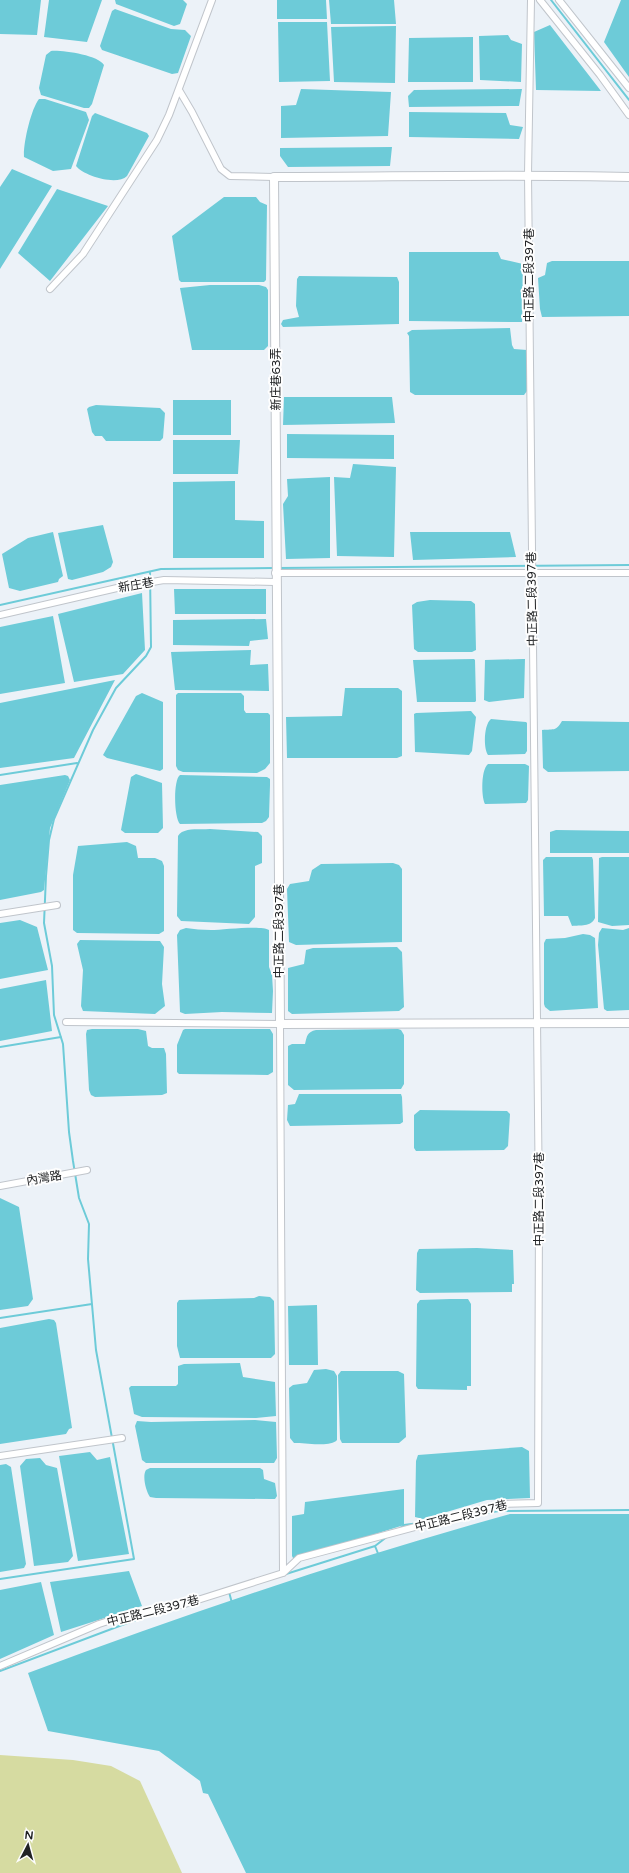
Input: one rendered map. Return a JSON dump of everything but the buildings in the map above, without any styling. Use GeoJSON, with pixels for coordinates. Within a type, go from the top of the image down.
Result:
{"type":"FeatureCollection","features":[{"type":"Feature","properties":{"kind":"street"},"geometry":{"type":"LineString","coordinates":[[50,289],[83,254],[101,230],[116,203],[157,140],[170,115],[212,0]]}},
{"type":"Feature","properties":{"kind":"street","name":"中正路二段397巷"},"geometry":{"type":"LineString","coordinates":[[0,1666],[99,1624],[130,1614],[185,1604],[283,1573],[299,1558],[501,1504],[538,1503],[539,1208],[531,574],[528,174],[531,0]]}},
{"type":"Feature","properties":{"kind":"street"},"geometry":{"type":"LineString","coordinates":[[540,0],[600,75],[629,115]]}},
{"type":"Feature","properties":{"kind":"street"},"geometry":{"type":"LineString","coordinates":[[559,0],[629,88]]}},
{"type":"Feature","properties":{"kind":"street"},"geometry":{"type":"LineString","coordinates":[[179,90],[221,169],[225,174],[230,176],[412,177],[528,174],[629,177]]}},
{"type":"Feature","properties":{"kind":"street","name":"新庄巷63弄"},"geometry":{"type":"LineString","coordinates":[[274,177],[275,582]]}},
{"type":"Feature","properties":{"kind":"street"},"geometry":{"type":"LineString","coordinates":[[275,573],[629,573]]}},
{"type":"Feature","properties":{"kind":"street","name":"新庄巷"},"geometry":{"type":"LineString","coordinates":[[0,615],[117,588],[164,580],[275,582]]}},
{"type":"Feature","properties":{"kind":"street","name":"中正路二段397巷"},"geometry":{"type":"LineString","coordinates":[[275,582],[278,691],[280,1024]]}},
{"type":"Feature","properties":{"kind":"street"},"geometry":{"type":"LineString","coordinates":[[0,914],[57,905]]}},
{"type":"Feature","properties":{"kind":"street"},"geometry":{"type":"LineString","coordinates":[[66,1022],[280,1024],[629,1023]]}},
{"type":"Feature","properties":{"kind":"street"},"geometry":{"type":"LineString","coordinates":[[280,1024],[283,1573]]}},
{"type":"Feature","properties":{"kind":"street","name":"內灣路"},"geometry":{"type":"LineString","coordinates":[[0,1186],[88,1170]]}},
{"type":"Feature","properties":{"kind":"street"},"geometry":{"type":"LineString","coordinates":[[0,1456],[122,1438]]}},
{"type":"Feature","properties":{"kind":"green space"},"geometry":{"type":"Polygon","coordinates":[[[0,1755],[73,1760],[111,1766],[140,1781],[182,1873],[0,1873],[0,1755]]]}},
{"type":"Feature","properties":{"kind":"water"},"geometry":{"type":"Polygon","coordinates":[[[0,0],[41,0],[37,35],[0,34],[0,0]]]}},
{"type":"Feature","properties":{"kind":"water"},"geometry":{"type":"Polygon","coordinates":[[[49,0],[102,0],[87,42],[44,37],[49,0]]]}},
{"type":"Feature","properties":{"kind":"water"},"geometry":{"type":"Polygon","coordinates":[[[115,0],[183,0],[187,4],[180,24],[174,26],[116,4],[115,0]]]}},
{"type":"Feature","properties":{"kind":"water"},"geometry":{"type":"Polygon","coordinates":[[[277,0],[326,0],[327,19],[277,19],[277,0]]]}},
{"type":"Feature","properties":{"kind":"water"},"geometry":{"type":"Polygon","coordinates":[[[329,0],[394,0],[396,24],[331,24],[329,0]]]}},
{"type":"Feature","properties":{"kind":"water"},"geometry":{"type":"Polygon","coordinates":[[[621,0],[629,0],[629,77],[604,42],[621,0]]]}},
{"type":"Feature","properties":{"kind":"water"},"geometry":{"type":"Polygon","coordinates":[[[115,9],[171,29],[185,30],[191,36],[178,73],[172,74],[102,50],[100,46],[112,11],[115,9]]]}},
{"type":"Feature","properties":{"kind":"water"},"geometry":{"type":"Polygon","coordinates":[[[278,22],[327,22],[330,81],[279,82],[278,22]]]}},
{"type":"Feature","properties":{"kind":"water"},"geometry":{"type":"Polygon","coordinates":[[[550,25],[601,91],[536,90],[534,32],[550,25]]]}},
{"type":"Feature","properties":{"kind":"water"},"geometry":{"type":"Polygon","coordinates":[[[396,26],[395,83],[334,82],[331,27],[396,26]]]}},
{"type":"Feature","properties":{"kind":"water"},"geometry":{"type":"Polygon","coordinates":[[[508,35],[511,40],[522,44],[521,82],[480,80],[479,36],[508,35]]]}},
{"type":"Feature","properties":{"kind":"water"},"geometry":{"type":"Polygon","coordinates":[[[473,37],[473,82],[408,82],[409,38],[473,37]]]}},
{"type":"Feature","properties":{"kind":"water"},"geometry":{"type":"Polygon","coordinates":[[[51,51],[71,52],[95,58],[104,65],[92,104],[89,108],[84,108],[41,95],[39,88],[46,55],[51,51]]]}},
{"type":"Feature","properties":{"kind":"water"},"geometry":{"type":"Polygon","coordinates":[[[301,89],[391,92],[388,136],[281,138],[281,106],[296,105],[301,89]]]}},
{"type":"Feature","properties":{"kind":"water"},"geometry":{"type":"Polygon","coordinates":[[[522,89],[519,106],[409,107],[408,96],[414,90],[522,89]]]}},
{"type":"Feature","properties":{"kind":"water"},"geometry":{"type":"Polygon","coordinates":[[[39,99],[45,99],[86,112],[89,120],[71,169],[53,171],[24,157],[28,127],[33,110],[39,99]]]}},
{"type":"Feature","properties":{"kind":"water"},"geometry":{"type":"Polygon","coordinates":[[[409,112],[506,113],[510,125],[523,127],[519,139],[409,137],[409,112]]]}},
{"type":"Feature","properties":{"kind":"water"},"geometry":{"type":"Polygon","coordinates":[[[95,113],[147,133],[149,136],[127,176],[122,179],[109,180],[93,176],[80,170],[76,166],[92,116],[95,113]]]}},
{"type":"Feature","properties":{"kind":"water"},"geometry":{"type":"Polygon","coordinates":[[[392,147],[390,166],[288,167],[280,156],[280,148],[392,147]]]}},
{"type":"Feature","properties":{"kind":"water"},"geometry":{"type":"Polygon","coordinates":[[[12,169],[52,186],[0,269],[0,187],[12,169]]]}},
{"type":"Feature","properties":{"kind":"water"},"geometry":{"type":"Polygon","coordinates":[[[57,189],[108,206],[50,281],[18,253],[57,189]]]}},
{"type":"Feature","properties":{"kind":"water"},"geometry":{"type":"Polygon","coordinates":[[[224,197],[256,197],[260,202],[267,205],[266,280],[264,282],[181,282],[179,280],[172,236],[224,197]]]}},
{"type":"Feature","properties":{"kind":"water"},"geometry":{"type":"Polygon","coordinates":[[[409,252],[498,252],[501,259],[523,264],[522,322],[409,321],[409,252]]]}},
{"type":"Feature","properties":{"kind":"water"},"geometry":{"type":"Polygon","coordinates":[[[552,261],[629,261],[629,316],[542,317],[538,278],[545,275],[547,263],[552,261]]]}},
{"type":"Feature","properties":{"kind":"water"},"geometry":{"type":"Polygon","coordinates":[[[299,276],[397,277],[399,282],[399,324],[283,327],[281,324],[283,320],[299,317],[296,306],[297,279],[299,276]]]}},
{"type":"Feature","properties":{"kind":"water"},"geometry":{"type":"Polygon","coordinates":[[[210,285],[259,285],[266,287],[268,290],[268,346],[264,350],[192,350],[180,288],[210,285]]]}},
{"type":"Feature","properties":{"kind":"water"},"geometry":{"type":"Polygon","coordinates":[[[510,328],[512,345],[514,349],[527,350],[527,391],[524,395],[415,395],[410,392],[409,336],[407,333],[412,330],[510,328]]]}},
{"type":"Feature","properties":{"kind":"water"},"geometry":{"type":"Polygon","coordinates":[[[284,397],[392,397],[395,423],[283,425],[284,397]]]}},
{"type":"Feature","properties":{"kind":"water"},"geometry":{"type":"Polygon","coordinates":[[[173,400],[231,400],[231,435],[173,435],[173,400]]]}},
{"type":"Feature","properties":{"kind":"water"},"geometry":{"type":"Polygon","coordinates":[[[96,405],[160,408],[165,413],[163,438],[160,441],[106,441],[102,436],[95,436],[92,432],[87,409],[96,405]]]}},
{"type":"Feature","properties":{"kind":"water"},"geometry":{"type":"Polygon","coordinates":[[[287,434],[394,435],[394,459],[287,458],[287,434]]]}},
{"type":"Feature","properties":{"kind":"water"},"geometry":{"type":"Polygon","coordinates":[[[173,440],[240,440],[238,474],[173,474],[173,440]]]}},
{"type":"Feature","properties":{"kind":"water"},"geometry":{"type":"Polygon","coordinates":[[[353,464],[396,467],[394,557],[337,556],[334,477],[350,478],[353,464]]]}},
{"type":"Feature","properties":{"kind":"water"},"geometry":{"type":"Polygon","coordinates":[[[330,477],[330,558],[286,559],[283,504],[288,496],[287,479],[330,477]]]}},
{"type":"Feature","properties":{"kind":"water"},"geometry":{"type":"Polygon","coordinates":[[[235,481],[235,520],[264,521],[264,558],[173,558],[173,482],[235,481]]]}},
{"type":"Feature","properties":{"kind":"water"},"geometry":{"type":"Polygon","coordinates":[[[103,525],[113,562],[111,567],[103,572],[72,580],[68,579],[58,533],[103,525]]]}},
{"type":"Feature","properties":{"kind":"water"},"geometry":{"type":"Polygon","coordinates":[[[53,532],[63,576],[58,582],[20,591],[9,588],[2,554],[28,538],[53,532]]]}},
{"type":"Feature","properties":{"kind":"water"},"geometry":{"type":"Polygon","coordinates":[[[410,532],[510,532],[516,557],[413,560],[410,532]]]}},
{"type":"Feature","properties":{"kind":"water"},"geometry":{"type":"Polygon","coordinates":[[[174,589],[266,589],[266,614],[175,614],[174,589]]]}},
{"type":"Feature","properties":{"kind":"water"},"geometry":{"type":"Polygon","coordinates":[[[142,593],[145,650],[123,674],[74,682],[58,614],[142,593]]]}},
{"type":"Feature","properties":{"kind":"water"},"geometry":{"type":"Polygon","coordinates":[[[430,600],[471,601],[475,604],[476,650],[472,652],[418,652],[414,649],[412,605],[417,602],[430,600]]]}},
{"type":"Feature","properties":{"kind":"water"},"geometry":{"type":"Polygon","coordinates":[[[53,616],[65,683],[0,694],[0,627],[53,616]]]}},
{"type":"Feature","properties":{"kind":"water"},"geometry":{"type":"Polygon","coordinates":[[[266,619],[268,639],[250,641],[249,646],[173,645],[173,620],[266,619]]]}},
{"type":"Feature","properties":{"kind":"water"},"geometry":{"type":"Polygon","coordinates":[[[251,650],[250,665],[268,664],[269,691],[175,690],[171,652],[251,650]]]}},
{"type":"Feature","properties":{"kind":"water"},"geometry":{"type":"Polygon","coordinates":[[[474,659],[475,702],[417,702],[413,660],[474,659]]]}},
{"type":"Feature","properties":{"kind":"water"},"geometry":{"type":"Polygon","coordinates":[[[525,659],[524,698],[489,702],[484,700],[485,660],[525,659]]]}},
{"type":"Feature","properties":{"kind":"water"},"geometry":{"type":"Polygon","coordinates":[[[115,680],[74,758],[0,768],[0,703],[115,680]]]}},
{"type":"Feature","properties":{"kind":"water"},"geometry":{"type":"Polygon","coordinates":[[[345,688],[398,688],[402,691],[402,756],[397,758],[287,758],[286,717],[342,716],[345,688]]]}},
{"type":"Feature","properties":{"kind":"water"},"geometry":{"type":"Polygon","coordinates":[[[142,693],[163,702],[163,769],[160,771],[107,758],[103,755],[136,696],[142,693]]]}},
{"type":"Feature","properties":{"kind":"water"},"geometry":{"type":"Polygon","coordinates":[[[178,693],[241,693],[244,696],[244,710],[246,713],[268,713],[270,715],[270,763],[265,769],[257,773],[183,772],[178,770],[176,766],[176,695],[178,693]]]}},
{"type":"Feature","properties":{"kind":"water"},"geometry":{"type":"Polygon","coordinates":[[[471,711],[476,717],[472,751],[469,755],[415,752],[414,714],[471,711]]]}},
{"type":"Feature","properties":{"kind":"water"},"geometry":{"type":"Polygon","coordinates":[[[491,719],[527,723],[527,751],[525,754],[488,755],[485,747],[485,736],[487,726],[491,719]]]}},
{"type":"Feature","properties":{"kind":"water"},"geometry":{"type":"Polygon","coordinates":[[[562,721],[629,722],[629,771],[548,772],[543,768],[542,730],[555,729],[562,721]]]}},
{"type":"Feature","properties":{"kind":"water"},"geometry":{"type":"Polygon","coordinates":[[[488,764],[525,764],[529,766],[528,800],[526,803],[485,804],[482,783],[484,771],[488,764]]]}},
{"type":"Feature","properties":{"kind":"water"},"geometry":{"type":"Polygon","coordinates":[[[136,774],[162,783],[163,828],[158,833],[125,833],[121,830],[131,777],[136,774]]]}},
{"type":"Feature","properties":{"kind":"water"},"geometry":{"type":"Polygon","coordinates":[[[65,775],[68,776],[70,780],[50,828],[44,890],[41,892],[0,900],[0,785],[65,775]]]}},
{"type":"Feature","properties":{"kind":"water"},"geometry":{"type":"Polygon","coordinates":[[[180,775],[267,777],[270,779],[269,817],[262,823],[180,824],[176,815],[175,791],[180,775]]]}},
{"type":"Feature","properties":{"kind":"water"},"geometry":{"type":"Polygon","coordinates":[[[210,829],[258,832],[262,836],[262,863],[255,866],[255,917],[249,924],[181,921],[177,916],[178,836],[180,833],[188,830],[210,829]]]}},
{"type":"Feature","properties":{"kind":"water"},"geometry":{"type":"Polygon","coordinates":[[[556,830],[629,831],[629,853],[550,853],[550,832],[556,830]]]}},
{"type":"Feature","properties":{"kind":"water"},"geometry":{"type":"Polygon","coordinates":[[[127,842],[136,846],[138,858],[155,858],[162,861],[164,866],[164,931],[159,934],[77,933],[73,930],[73,875],[78,846],[127,842]]]}},
{"type":"Feature","properties":{"kind":"water"},"geometry":{"type":"Polygon","coordinates":[[[546,857],[592,857],[595,918],[591,923],[572,926],[568,916],[544,916],[543,860],[546,857]]]}},
{"type":"Feature","properties":{"kind":"water"},"geometry":{"type":"Polygon","coordinates":[[[629,857],[629,925],[612,926],[598,922],[599,858],[629,857]]]}},
{"type":"Feature","properties":{"kind":"water"},"geometry":{"type":"Polygon","coordinates":[[[393,863],[399,865],[402,869],[402,942],[296,945],[289,942],[287,889],[290,884],[309,881],[312,870],[321,864],[393,863]]]}},
{"type":"Feature","properties":{"kind":"water"},"geometry":{"type":"Polygon","coordinates":[[[20,920],[37,927],[48,970],[0,979],[0,923],[20,920]]]}},
{"type":"Feature","properties":{"kind":"water"},"geometry":{"type":"Polygon","coordinates":[[[186,928],[211,930],[258,928],[269,930],[269,967],[272,975],[273,991],[272,1013],[222,1012],[185,1014],[180,1012],[177,935],[180,930],[186,928]]]}},
{"type":"Feature","properties":{"kind":"water"},"geometry":{"type":"Polygon","coordinates":[[[602,928],[623,930],[629,928],[629,1010],[607,1011],[604,1009],[598,945],[599,933],[602,928]]]}},
{"type":"Feature","properties":{"kind":"water"},"geometry":{"type":"Polygon","coordinates":[[[583,934],[590,935],[595,938],[598,1008],[550,1011],[544,1004],[544,943],[546,939],[565,938],[583,934]]]}},
{"type":"Feature","properties":{"kind":"water"},"geometry":{"type":"Polygon","coordinates":[[[80,940],[160,941],[164,947],[162,984],[165,1006],[155,1014],[83,1011],[81,1006],[83,970],[77,944],[80,940]]]}},
{"type":"Feature","properties":{"kind":"water"},"geometry":{"type":"Polygon","coordinates":[[[397,947],[402,952],[404,1007],[399,1011],[292,1014],[288,1011],[288,968],[304,964],[306,950],[313,948],[397,947]]]}},
{"type":"Feature","properties":{"kind":"water"},"geometry":{"type":"Polygon","coordinates":[[[46,980],[52,1031],[0,1041],[0,989],[46,980]]]}},
{"type":"Feature","properties":{"kind":"water"},"geometry":{"type":"Polygon","coordinates":[[[138,1029],[146,1031],[148,1046],[152,1048],[164,1048],[166,1054],[167,1093],[162,1095],[95,1097],[91,1095],[89,1090],[86,1034],[87,1030],[138,1029]]]}},
{"type":"Feature","properties":{"kind":"water"},"geometry":{"type":"Polygon","coordinates":[[[270,1029],[273,1034],[273,1072],[268,1075],[179,1074],[177,1072],[177,1045],[183,1030],[270,1029]]]}},
{"type":"Feature","properties":{"kind":"water"},"geometry":{"type":"Polygon","coordinates":[[[316,1030],[401,1030],[404,1035],[404,1084],[401,1089],[294,1090],[288,1085],[288,1046],[292,1044],[305,1044],[309,1033],[316,1030]]]}},
{"type":"Feature","properties":{"kind":"water"},"geometry":{"type":"Polygon","coordinates":[[[299,1094],[401,1094],[403,1122],[400,1124],[290,1126],[287,1120],[288,1105],[295,1104],[299,1094]]]}},
{"type":"Feature","properties":{"kind":"water"},"geometry":{"type":"Polygon","coordinates":[[[420,1110],[507,1111],[510,1114],[508,1146],[504,1150],[416,1151],[414,1148],[414,1115],[420,1110]]]}},
{"type":"Feature","properties":{"kind":"water"},"geometry":{"type":"Polygon","coordinates":[[[0,1198],[19,1207],[33,1299],[28,1306],[0,1310],[0,1198]]]}},
{"type":"Feature","properties":{"kind":"water"},"geometry":{"type":"Polygon","coordinates":[[[477,1248],[513,1250],[514,1284],[512,1284],[512,1292],[420,1293],[416,1290],[417,1253],[419,1249],[477,1248]]]}},
{"type":"Feature","properties":{"kind":"water"},"geometry":{"type":"Polygon","coordinates":[[[259,1296],[270,1297],[274,1301],[275,1354],[271,1358],[180,1358],[177,1346],[177,1303],[179,1300],[254,1298],[259,1296]]]}},
{"type":"Feature","properties":{"kind":"water"},"geometry":{"type":"Polygon","coordinates":[[[468,1299],[471,1304],[471,1386],[467,1386],[467,1390],[418,1389],[416,1386],[417,1304],[420,1300],[468,1299]]]}},
{"type":"Feature","properties":{"kind":"water"},"geometry":{"type":"Polygon","coordinates":[[[317,1305],[318,1365],[289,1365],[288,1306],[317,1305]]]}},
{"type":"Feature","properties":{"kind":"water"},"geometry":{"type":"Polygon","coordinates":[[[49,1319],[54,1320],[56,1323],[72,1428],[69,1429],[66,1434],[0,1444],[0,1328],[49,1319]]]}},
{"type":"Feature","properties":{"kind":"water"},"geometry":{"type":"Polygon","coordinates":[[[240,1363],[243,1377],[275,1382],[276,1416],[256,1418],[142,1417],[134,1414],[129,1388],[131,1386],[176,1386],[178,1384],[178,1366],[184,1364],[240,1363]]]}},
{"type":"Feature","properties":{"kind":"water"},"geometry":{"type":"Polygon","coordinates":[[[326,1369],[334,1371],[337,1376],[337,1440],[329,1444],[294,1443],[290,1438],[289,1388],[293,1385],[307,1383],[314,1370],[326,1369]]]}},
{"type":"Feature","properties":{"kind":"water"},"geometry":{"type":"Polygon","coordinates":[[[341,1371],[398,1371],[404,1374],[406,1437],[399,1443],[342,1443],[340,1439],[338,1375],[341,1371]]]}},
{"type":"Feature","properties":{"kind":"water"},"geometry":{"type":"Polygon","coordinates":[[[255,1420],[276,1422],[277,1458],[274,1463],[146,1463],[142,1460],[135,1426],[137,1421],[255,1420]]]}},
{"type":"Feature","properties":{"kind":"water"},"geometry":{"type":"Polygon","coordinates":[[[522,1447],[529,1451],[530,1498],[487,1500],[423,1519],[415,1517],[416,1461],[418,1455],[522,1447]]]}},
{"type":"Feature","properties":{"kind":"water"},"geometry":{"type":"Polygon","coordinates":[[[90,1452],[97,1460],[110,1457],[129,1554],[78,1561],[59,1456],[90,1452]]]}},
{"type":"Feature","properties":{"kind":"water"},"geometry":{"type":"Polygon","coordinates":[[[40,1458],[46,1465],[57,1468],[73,1556],[68,1562],[34,1566],[20,1466],[26,1459],[40,1458]]]}},
{"type":"Feature","properties":{"kind":"water"},"geometry":{"type":"Polygon","coordinates":[[[6,1464],[11,1467],[26,1564],[24,1568],[0,1572],[0,1465],[6,1464]]]}},
{"type":"Feature","properties":{"kind":"water"},"geometry":{"type":"Polygon","coordinates":[[[150,1468],[260,1468],[263,1470],[264,1479],[275,1483],[277,1496],[275,1499],[150,1497],[147,1491],[144,1476],[146,1470],[150,1468]]]}},
{"type":"Feature","properties":{"kind":"water"},"geometry":{"type":"Polygon","coordinates":[[[404,1489],[404,1525],[299,1558],[293,1558],[292,1516],[304,1514],[305,1502],[404,1489]]]}},
{"type":"Feature","properties":{"kind":"water"},"geometry":{"type":"Polygon","coordinates":[[[510,1514],[629,1514],[629,1873],[246,1873],[208,1794],[203,1793],[200,1781],[159,1751],[48,1731],[28,1673],[267,1588],[449,1531],[510,1514]]]}},
{"type":"Feature","properties":{"kind":"water"},"geometry":{"type":"Polygon","coordinates":[[[129,1571],[142,1606],[61,1632],[50,1582],[129,1571]]]}},
{"type":"Feature","properties":{"kind":"water"},"geometry":{"type":"Polygon","coordinates":[[[41,1582],[54,1635],[0,1659],[0,1590],[41,1582]]]}},
{"type":"Feature","properties":{"kind":"waterway"},"geometry":{"type":"LineString","coordinates":[[551,0],[629,100]]}},
{"type":"Feature","properties":{"kind":"waterway"},"geometry":{"type":"LineString","coordinates":[[278,568],[629,565]]}},
{"type":"Feature","properties":{"kind":"waterway"},"geometry":{"type":"LineString","coordinates":[[0,605],[161,569],[274,568]]}},
{"type":"Feature","properties":{"kind":"waterway"},"geometry":{"type":"LineString","coordinates":[[0,1579],[134,1559],[96,1350],[88,1259],[89,1224],[79,1198],[73,1161],[69,1132],[63,1044],[54,1015],[52,966],[44,923],[49,840],[54,819],[93,730],[116,688],[146,656],[151,647],[150,572]]}},
{"type":"Feature","properties":{"kind":"waterway"},"geometry":{"type":"LineString","coordinates":[[0,775],[77,763]]}},
{"type":"Feature","properties":{"kind":"waterway"},"geometry":{"type":"LineString","coordinates":[[0,1047],[61,1037]]}},
{"type":"Feature","properties":{"kind":"waterway"},"geometry":{"type":"LineString","coordinates":[[0,1318],[92,1304]]}},
{"type":"Feature","properties":{"kind":"waterway"},"geometry":{"type":"LineString","coordinates":[[467,1516],[499,1511],[629,1510]]}},
{"type":"Feature","properties":{"kind":"waterway"},"geometry":{"type":"LineString","coordinates":[[399,1529],[404,1525],[419,1523]]}},
{"type":"Feature","properties":{"kind":"waterway"},"geometry":{"type":"LineString","coordinates":[[286,1574],[375,1546],[388,1536]]}},
{"type":"Feature","properties":{"kind":"waterway"},"geometry":{"type":"LineString","coordinates":[[375,1546],[379,1556]]}},
{"type":"Feature","properties":{"kind":"waterway"},"geometry":{"type":"LineString","coordinates":[[229,1592],[232,1603]]}},
{"type":"Feature","properties":{"kind":"waterway"},"geometry":{"type":"LineString","coordinates":[[0,1671],[130,1622],[171,1609]]}}]}
